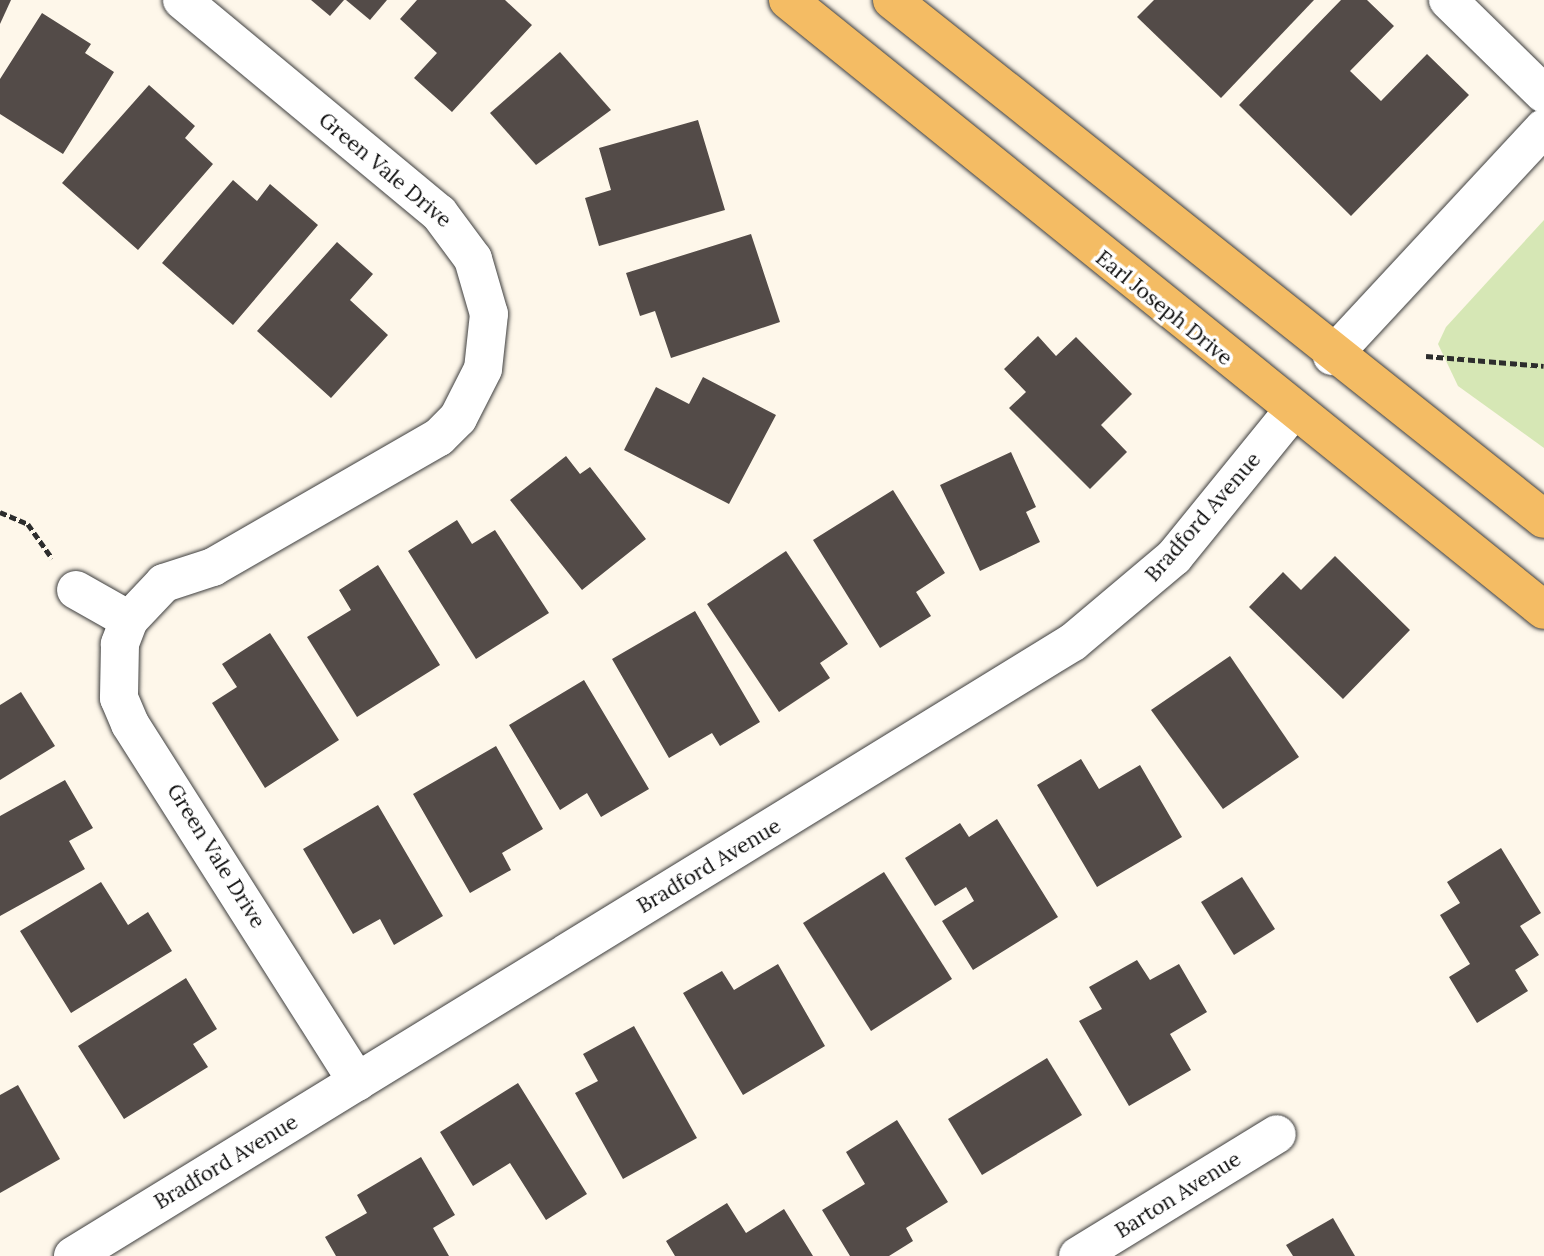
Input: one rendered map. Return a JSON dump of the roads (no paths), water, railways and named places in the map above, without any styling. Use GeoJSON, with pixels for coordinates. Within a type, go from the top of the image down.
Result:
{"type":"FeatureCollection","features":[{"type":"Feature","properties":{"kind":"main road","name":"Earl Joseph Drive"},"geometry":{"type":"LineString","coordinates":[[788,0],[1292,412],[1544,610]]}},
{"type":"Feature","properties":{"kind":"main road"},"geometry":{"type":"LineString","coordinates":[[892,0],[1332,356],[1544,519]]}},
{"type":"Feature","properties":{"kind":"street","name":"Green Vale Drive"},"geometry":{"type":"LineString","coordinates":[[182,0],[459,234],[484,286],[488,343],[472,395],[439,438],[213,567],[164,583],[129,620],[116,671],[130,724],[357,1082]]}},
{"type":"Feature","properties":{"kind":"street"},"geometry":{"type":"LineString","coordinates":[[1448,0],[1544,94]]}},
{"type":"Feature","properties":{"kind":"street"},"geometry":{"type":"LineString","coordinates":[[1332,356],[1544,128]]}},
{"type":"Feature","properties":{"kind":"street","name":"Bradford Avenue"},"geometry":{"type":"LineString","coordinates":[[73,1256],[1073,642],[1174,557],[1292,412]]}},
{"type":"Feature","properties":{"kind":"street"},"geometry":{"type":"LineString","coordinates":[[76,590],[129,620]]}},
{"type":"Feature","properties":{"kind":"street","name":"Barton Avenue"},"geometry":{"type":"LineString","coordinates":[[1078,1256],[1277,1134]]}}]}
